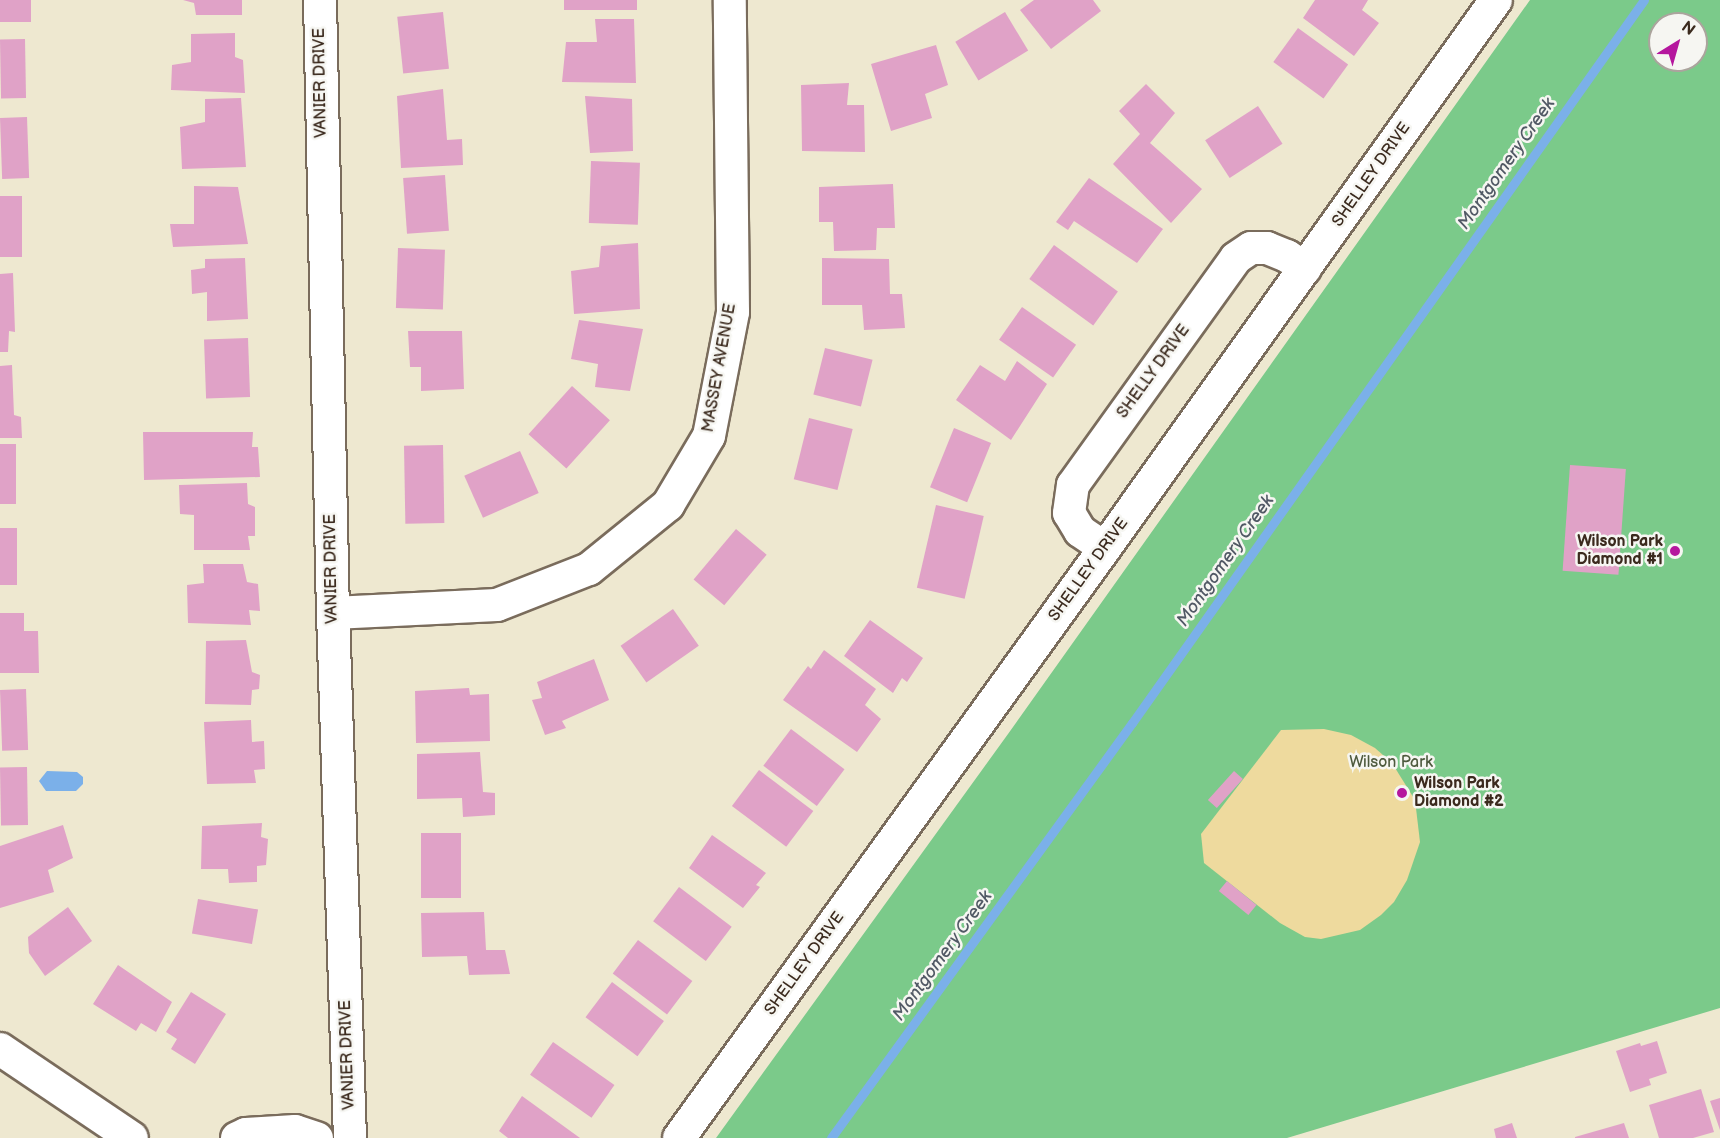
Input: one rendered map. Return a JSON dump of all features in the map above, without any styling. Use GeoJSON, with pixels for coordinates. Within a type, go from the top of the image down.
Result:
{"type":"FeatureCollection","features":[{"type":"Feature","properties":{"kind":"street","name":"VANIER DRIVE"},"geometry":{"type":"LineString","coordinates":[[320,0],[333,613],[350,1138]]}},
{"type":"Feature","properties":{"kind":"street","name":"MASSEY AVENUE"},"geometry":{"type":"LineString","coordinates":[[333,613],[497,605],[589,569],[668,505],[709,436],[733,312],[730,0]]}},
{"type":"Feature","properties":{"kind":"street","name":"SHELLEY DRIVE"},"geometry":{"type":"LineString","coordinates":[[679,1138],[1105,548],[1496,0]]}},
{"type":"Feature","properties":{"kind":"street","name":"SHELLY DRIVE"},"geometry":{"type":"LineString","coordinates":[[1105,548],[1080,531],[1069,513],[1073,485],[1236,258],[1251,248],[1267,248],[1287,256],[1305,268]]}},
{"type":"Feature","properties":{"kind":"street"},"geometry":{"type":"LineString","coordinates":[[0,1049],[132,1138]]}},
{"type":"Feature","properties":{"kind":"street"},"geometry":{"type":"LineString","coordinates":[[237,1138],[246,1134],[295,1131],[316,1138]]}},
{"type":"Feature","properties":{"kind":"green space","name":"Wilson Park"},"geometry":{"type":"Polygon","coordinates":[[[1530,0],[1720,0],[1720,1008],[1287,1138],[716,1138],[1008,734],[1530,0]]]}},
{"type":"Feature","properties":{"kind":"sand"},"geometry":{"type":"Polygon","coordinates":[[[1324,729],[1351,735],[1375,748],[1392,763],[1415,800],[1420,842],[1407,880],[1394,902],[1381,915],[1360,930],[1321,939],[1305,937],[1280,923],[1204,863],[1201,834],[1281,730],[1324,729]]]}},
{"type":"Feature","properties":{"kind":"water"},"geometry":{"type":"Polygon","coordinates":[[[47,771],[77,772],[83,777],[83,784],[76,791],[46,791],[39,781],[47,771]]]}},
{"type":"Feature","properties":{"kind":"building"},"geometry":{"type":"Polygon","coordinates":[[[0,0],[31,0],[31,22],[0,22],[0,0]]]}},
{"type":"Feature","properties":{"kind":"building"},"geometry":{"type":"Polygon","coordinates":[[[183,0],[242,0],[242,15],[196,15],[194,3],[183,0]]]}},
{"type":"Feature","properties":{"kind":"building"},"geometry":{"type":"Polygon","coordinates":[[[564,0],[637,0],[637,10],[564,10],[564,0]]]}},
{"type":"Feature","properties":{"kind":"building"},"geometry":{"type":"Polygon","coordinates":[[[1034,0],[1093,0],[1101,11],[1051,49],[1020,10],[1034,0]]]}},
{"type":"Feature","properties":{"kind":"building"},"geometry":{"type":"Polygon","coordinates":[[[1315,0],[1368,0],[1362,10],[1379,23],[1354,56],[1303,18],[1315,0]]]}},
{"type":"Feature","properties":{"kind":"building"},"geometry":{"type":"Polygon","coordinates":[[[443,12],[449,69],[403,73],[397,17],[443,12]]]}},
{"type":"Feature","properties":{"kind":"building"},"geometry":{"type":"Polygon","coordinates":[[[1005,12],[1028,51],[978,80],[955,42],[1005,12]]]}},
{"type":"Feature","properties":{"kind":"building"},"geometry":{"type":"Polygon","coordinates":[[[595,19],[634,19],[636,83],[562,82],[566,42],[597,42],[595,19]]]}},
{"type":"Feature","properties":{"kind":"building"},"geometry":{"type":"Polygon","coordinates":[[[1298,28],[1348,64],[1323,98],[1273,62],[1298,28]]]}},
{"type":"Feature","properties":{"kind":"building"},"geometry":{"type":"Polygon","coordinates":[[[235,33],[235,57],[243,60],[245,93],[171,90],[172,65],[191,62],[191,34],[235,33]]]}},
{"type":"Feature","properties":{"kind":"building"},"geometry":{"type":"Polygon","coordinates":[[[0,39],[25,39],[26,98],[1,98],[0,39]]]}},
{"type":"Feature","properties":{"kind":"building"},"geometry":{"type":"Polygon","coordinates":[[[936,45],[948,85],[925,94],[932,118],[891,131],[871,64],[936,45]]]}},
{"type":"Feature","properties":{"kind":"building"},"geometry":{"type":"Polygon","coordinates":[[[849,83],[847,105],[864,105],[865,152],[802,151],[801,85],[849,83]]]}},
{"type":"Feature","properties":{"kind":"building"},"geometry":{"type":"Polygon","coordinates":[[[1146,84],[1175,113],[1150,143],[1202,189],[1171,223],[1113,164],[1140,134],[1119,111],[1146,84]]]}},
{"type":"Feature","properties":{"kind":"building"},"geometry":{"type":"Polygon","coordinates":[[[443,89],[447,140],[462,139],[463,165],[401,168],[397,96],[443,89]]]}},
{"type":"Feature","properties":{"kind":"building"},"geometry":{"type":"Polygon","coordinates":[[[585,96],[632,99],[633,151],[590,153],[585,96]]]}},
{"type":"Feature","properties":{"kind":"building"},"geometry":{"type":"Polygon","coordinates":[[[241,98],[246,167],[182,169],[180,127],[205,122],[205,99],[241,98]]]}},
{"type":"Feature","properties":{"kind":"building"},"geometry":{"type":"Polygon","coordinates":[[[1258,106],[1283,144],[1230,178],[1205,140],[1258,106]]]}},
{"type":"Feature","properties":{"kind":"building"},"geometry":{"type":"Polygon","coordinates":[[[27,117],[29,178],[2,179],[0,118],[27,117]]]}},
{"type":"Feature","properties":{"kind":"building"},"geometry":{"type":"Polygon","coordinates":[[[591,161],[640,163],[638,225],[589,223],[591,161]]]}},
{"type":"Feature","properties":{"kind":"building"},"geometry":{"type":"Polygon","coordinates":[[[445,175],[449,231],[407,234],[403,178],[445,175]]]}},
{"type":"Feature","properties":{"kind":"building"},"geometry":{"type":"Polygon","coordinates":[[[1089,178],[1163,229],[1137,263],[1074,221],[1068,230],[1056,222],[1089,178]]]}},
{"type":"Feature","properties":{"kind":"building"},"geometry":{"type":"Polygon","coordinates":[[[893,184],[895,228],[877,228],[876,250],[834,251],[833,222],[819,222],[819,187],[893,184]]]}},
{"type":"Feature","properties":{"kind":"building"},"geometry":{"type":"Polygon","coordinates":[[[194,186],[238,187],[248,244],[173,247],[170,224],[194,224],[194,186]]]}},
{"type":"Feature","properties":{"kind":"building"},"geometry":{"type":"Polygon","coordinates":[[[0,196],[22,196],[22,257],[0,257],[0,196]]]}},
{"type":"Feature","properties":{"kind":"building"},"geometry":{"type":"Polygon","coordinates":[[[638,243],[640,309],[574,314],[571,271],[599,267],[601,246],[638,243]]]}},
{"type":"Feature","properties":{"kind":"building"},"geometry":{"type":"Polygon","coordinates":[[[1054,245],[1118,291],[1093,325],[1029,279],[1054,245]]]}},
{"type":"Feature","properties":{"kind":"building"},"geometry":{"type":"Polygon","coordinates":[[[398,248],[445,250],[443,310],[396,308],[398,248]]]}},
{"type":"Feature","properties":{"kind":"building"},"geometry":{"type":"Polygon","coordinates":[[[245,258],[248,319],[207,321],[207,292],[192,294],[191,270],[205,268],[205,259],[245,258]]]}},
{"type":"Feature","properties":{"kind":"building"},"geometry":{"type":"Polygon","coordinates":[[[822,258],[889,259],[890,294],[902,294],[905,328],[864,330],[862,305],[822,305],[822,258]]]}},
{"type":"Feature","properties":{"kind":"building"},"geometry":{"type":"Polygon","coordinates":[[[13,273],[15,332],[9,331],[8,352],[0,352],[0,274],[13,273]]]}},
{"type":"Feature","properties":{"kind":"building"},"geometry":{"type":"Polygon","coordinates":[[[1022,307],[1076,345],[1053,378],[999,340],[1022,307]]]}},
{"type":"Feature","properties":{"kind":"building"},"geometry":{"type":"Polygon","coordinates":[[[579,320],[643,329],[630,391],[595,387],[598,364],[571,359],[579,320]]]}},
{"type":"Feature","properties":{"kind":"building"},"geometry":{"type":"Polygon","coordinates":[[[408,331],[462,331],[464,389],[421,391],[421,367],[410,367],[408,331]]]}},
{"type":"Feature","properties":{"kind":"building"},"geometry":{"type":"Polygon","coordinates":[[[248,338],[250,397],[206,398],[204,340],[248,338]]]}},
{"type":"Feature","properties":{"kind":"building"},"geometry":{"type":"Polygon","coordinates":[[[825,348],[873,360],[861,406],[813,395],[825,348]]]}},
{"type":"Feature","properties":{"kind":"building"},"geometry":{"type":"Polygon","coordinates":[[[1017,361],[1047,384],[1011,440],[956,400],[980,365],[1005,381],[1017,361]]]}},
{"type":"Feature","properties":{"kind":"building"},"geometry":{"type":"Polygon","coordinates":[[[12,365],[14,415],[21,417],[22,438],[0,438],[0,366],[12,365]]]}},
{"type":"Feature","properties":{"kind":"building"},"geometry":{"type":"Polygon","coordinates":[[[572,386],[610,420],[566,468],[529,434],[572,386]]]}},
{"type":"Feature","properties":{"kind":"building"},"geometry":{"type":"Polygon","coordinates":[[[809,418],[853,429],[837,490],[794,479],[809,418]]]}},
{"type":"Feature","properties":{"kind":"building"},"geometry":{"type":"Polygon","coordinates":[[[954,428],[991,443],[967,502],[930,487],[954,428]]]}},
{"type":"Feature","properties":{"kind":"building"},"geometry":{"type":"Polygon","coordinates":[[[143,432],[253,432],[252,447],[258,447],[260,477],[144,480],[143,432]]]}},
{"type":"Feature","properties":{"kind":"building"},"geometry":{"type":"Polygon","coordinates":[[[0,444],[16,444],[16,504],[0,504],[0,444]]]}},
{"type":"Feature","properties":{"kind":"building"},"geometry":{"type":"Polygon","coordinates":[[[443,445],[444,523],[405,524],[404,446],[443,445]]]}},
{"type":"Feature","properties":{"kind":"building"},"geometry":{"type":"Polygon","coordinates":[[[520,451],[539,493],[483,518],[464,476],[520,451]]]}},
{"type":"Feature","properties":{"kind":"building"},"geometry":{"type":"Polygon","coordinates":[[[1570,465],[1626,469],[1618,575],[1563,571],[1570,465]]]}},
{"type":"Feature","properties":{"kind":"building"},"geometry":{"type":"Polygon","coordinates":[[[247,483],[248,504],[255,507],[255,536],[248,536],[250,550],[194,550],[194,515],[180,514],[179,485],[247,483]]]}},
{"type":"Feature","properties":{"kind":"building"},"geometry":{"type":"Polygon","coordinates":[[[936,505],[984,516],[965,599],[917,588],[936,505]]]}},
{"type":"Feature","properties":{"kind":"building"},"geometry":{"type":"Polygon","coordinates":[[[0,528],[17,528],[17,585],[0,585],[0,528]]]}},
{"type":"Feature","properties":{"kind":"building"},"geometry":{"type":"Polygon","coordinates":[[[736,529],[767,555],[724,605],[694,580],[736,529]]]}},
{"type":"Feature","properties":{"kind":"building"},"geometry":{"type":"Polygon","coordinates":[[[203,564],[243,564],[247,582],[258,584],[260,611],[249,610],[251,625],[188,623],[187,585],[204,583],[203,564]]]}},
{"type":"Feature","properties":{"kind":"building"},"geometry":{"type":"Polygon","coordinates":[[[673,609],[699,646],[646,683],[621,646],[673,609]]]}},
{"type":"Feature","properties":{"kind":"building"},"geometry":{"type":"Polygon","coordinates":[[[0,613],[24,613],[24,631],[38,631],[39,673],[0,673],[0,613]]]}},
{"type":"Feature","properties":{"kind":"building"},"geometry":{"type":"Polygon","coordinates":[[[870,620],[923,658],[907,682],[902,678],[893,693],[844,656],[870,620]]]}},
{"type":"Feature","properties":{"kind":"building"},"geometry":{"type":"Polygon","coordinates":[[[246,640],[252,672],[260,675],[259,689],[252,690],[251,705],[205,704],[206,641],[246,640]]]}},
{"type":"Feature","properties":{"kind":"building"},"geometry":{"type":"Polygon","coordinates":[[[824,650],[876,689],[865,705],[881,719],[857,752],[783,700],[808,666],[811,669],[824,650]]]}},
{"type":"Feature","properties":{"kind":"building"},"geometry":{"type":"Polygon","coordinates":[[[594,659],[609,700],[562,721],[566,728],[545,735],[532,700],[542,698],[537,682],[594,659]]]}},
{"type":"Feature","properties":{"kind":"building"},"geometry":{"type":"Polygon","coordinates":[[[469,688],[470,695],[489,694],[490,741],[416,743],[415,691],[469,688]]]}},
{"type":"Feature","properties":{"kind":"building"},"geometry":{"type":"Polygon","coordinates":[[[26,689],[28,750],[2,751],[0,690],[26,689]]]}},
{"type":"Feature","properties":{"kind":"building"},"geometry":{"type":"Polygon","coordinates":[[[251,720],[252,742],[264,741],[265,769],[254,770],[256,783],[207,784],[204,722],[251,720]]]}},
{"type":"Feature","properties":{"kind":"building"},"geometry":{"type":"Polygon","coordinates":[[[791,729],[845,769],[817,806],[763,766],[791,729]]]}},
{"type":"Feature","properties":{"kind":"building"},"geometry":{"type":"Polygon","coordinates":[[[480,752],[483,792],[495,793],[495,815],[463,817],[462,798],[417,799],[417,754],[480,752]]]}},
{"type":"Feature","properties":{"kind":"building"},"geometry":{"type":"Polygon","coordinates":[[[0,767],[27,767],[28,825],[1,825],[0,767]]]}},
{"type":"Feature","properties":{"kind":"building"},"geometry":{"type":"Polygon","coordinates":[[[759,770],[813,811],[786,847],[732,806],[759,770]]]}},
{"type":"Feature","properties":{"kind":"building"},"geometry":{"type":"Polygon","coordinates":[[[1234,771],[1243,779],[1217,808],[1208,800],[1234,771]]]}},
{"type":"Feature","properties":{"kind":"building"},"geometry":{"type":"Polygon","coordinates":[[[262,823],[261,837],[268,839],[266,865],[257,866],[257,882],[229,883],[228,869],[201,869],[202,826],[262,823]]]}},
{"type":"Feature","properties":{"kind":"building"},"geometry":{"type":"Polygon","coordinates":[[[63,825],[73,858],[48,870],[54,892],[0,908],[0,846],[63,825]]]}},
{"type":"Feature","properties":{"kind":"building"},"geometry":{"type":"Polygon","coordinates":[[[421,833],[461,833],[461,898],[421,898],[421,833]]]}},
{"type":"Feature","properties":{"kind":"building"},"geometry":{"type":"Polygon","coordinates":[[[712,835],[766,873],[756,885],[760,887],[743,908],[689,868],[712,835]]]}},
{"type":"Feature","properties":{"kind":"building"},"geometry":{"type":"Polygon","coordinates":[[[1227,881],[1257,905],[1248,915],[1219,891],[1227,881]]]}},
{"type":"Feature","properties":{"kind":"building"},"geometry":{"type":"Polygon","coordinates":[[[679,887],[732,927],[706,961],[653,921],[679,887]]]}},
{"type":"Feature","properties":{"kind":"building"},"geometry":{"type":"Polygon","coordinates":[[[198,899],[258,910],[252,944],[192,933],[198,899]]]}},
{"type":"Feature","properties":{"kind":"building"},"geometry":{"type":"Polygon","coordinates":[[[68,907],[92,941],[45,976],[29,953],[28,937],[68,907]]]}},
{"type":"Feature","properties":{"kind":"building"},"geometry":{"type":"Polygon","coordinates":[[[484,912],[486,950],[505,950],[510,974],[469,975],[467,956],[422,957],[421,913],[484,912]]]}},
{"type":"Feature","properties":{"kind":"building"},"geometry":{"type":"Polygon","coordinates":[[[638,940],[692,981],[667,1014],[613,974],[638,940]]]}},
{"type":"Feature","properties":{"kind":"building"},"geometry":{"type":"Polygon","coordinates":[[[118,965],[172,1002],[156,1032],[141,1023],[136,1031],[93,1004],[118,965]]]}},
{"type":"Feature","properties":{"kind":"building"},"geometry":{"type":"Polygon","coordinates":[[[612,982],[664,1021],[637,1056],[586,1017],[612,982]]]}},
{"type":"Feature","properties":{"kind":"building"},"geometry":{"type":"Polygon","coordinates":[[[191,992],[226,1014],[195,1064],[171,1049],[177,1039],[166,1032],[191,992]]]}},
{"type":"Feature","properties":{"kind":"building"},"geometry":{"type":"Polygon","coordinates":[[[1657,1041],[1667,1073],[1649,1079],[1651,1085],[1630,1092],[1616,1051],[1640,1043],[1641,1046],[1657,1041]]]}},
{"type":"Feature","properties":{"kind":"building"},"geometry":{"type":"Polygon","coordinates":[[[553,1042],[614,1085],[591,1118],[530,1075],[553,1042]]]}},
{"type":"Feature","properties":{"kind":"building"},"geometry":{"type":"Polygon","coordinates":[[[1701,1089],[1714,1132],[1693,1138],[1659,1138],[1649,1105],[1701,1089]]]}},
{"type":"Feature","properties":{"kind":"building"},"geometry":{"type":"Polygon","coordinates":[[[522,1096],[580,1138],[508,1138],[499,1131],[522,1096]]]}},
{"type":"Feature","properties":{"kind":"building"},"geometry":{"type":"Polygon","coordinates":[[[1720,1098],[1720,1130],[1710,1101],[1720,1098]]]}},
{"type":"Feature","properties":{"kind":"building"},"geometry":{"type":"Polygon","coordinates":[[[1512,1123],[1517,1138],[1496,1138],[1494,1129],[1512,1123]]]}},
{"type":"Feature","properties":{"kind":"building"},"geometry":{"type":"Polygon","coordinates":[[[1624,1123],[1629,1138],[1575,1138],[1575,1137],[1624,1123]]]}},
{"type":"Feature","properties":{"kind":"waterway","name":"Montgomery Creek"},"geometry":{"type":"LineString","coordinates":[[831,1138],[1132,723],[1644,0]]}},
{"type":"Feature","properties":{"kind":"place","name":"Wilson Park Diamond #1"},"geometry":{"type":"Point","coordinates":[1675,551]}},
{"type":"Feature","properties":{"kind":"place","name":"Wilson Park Diamond #2"},"geometry":{"type":"Point","coordinates":[1402,793]}}]}
